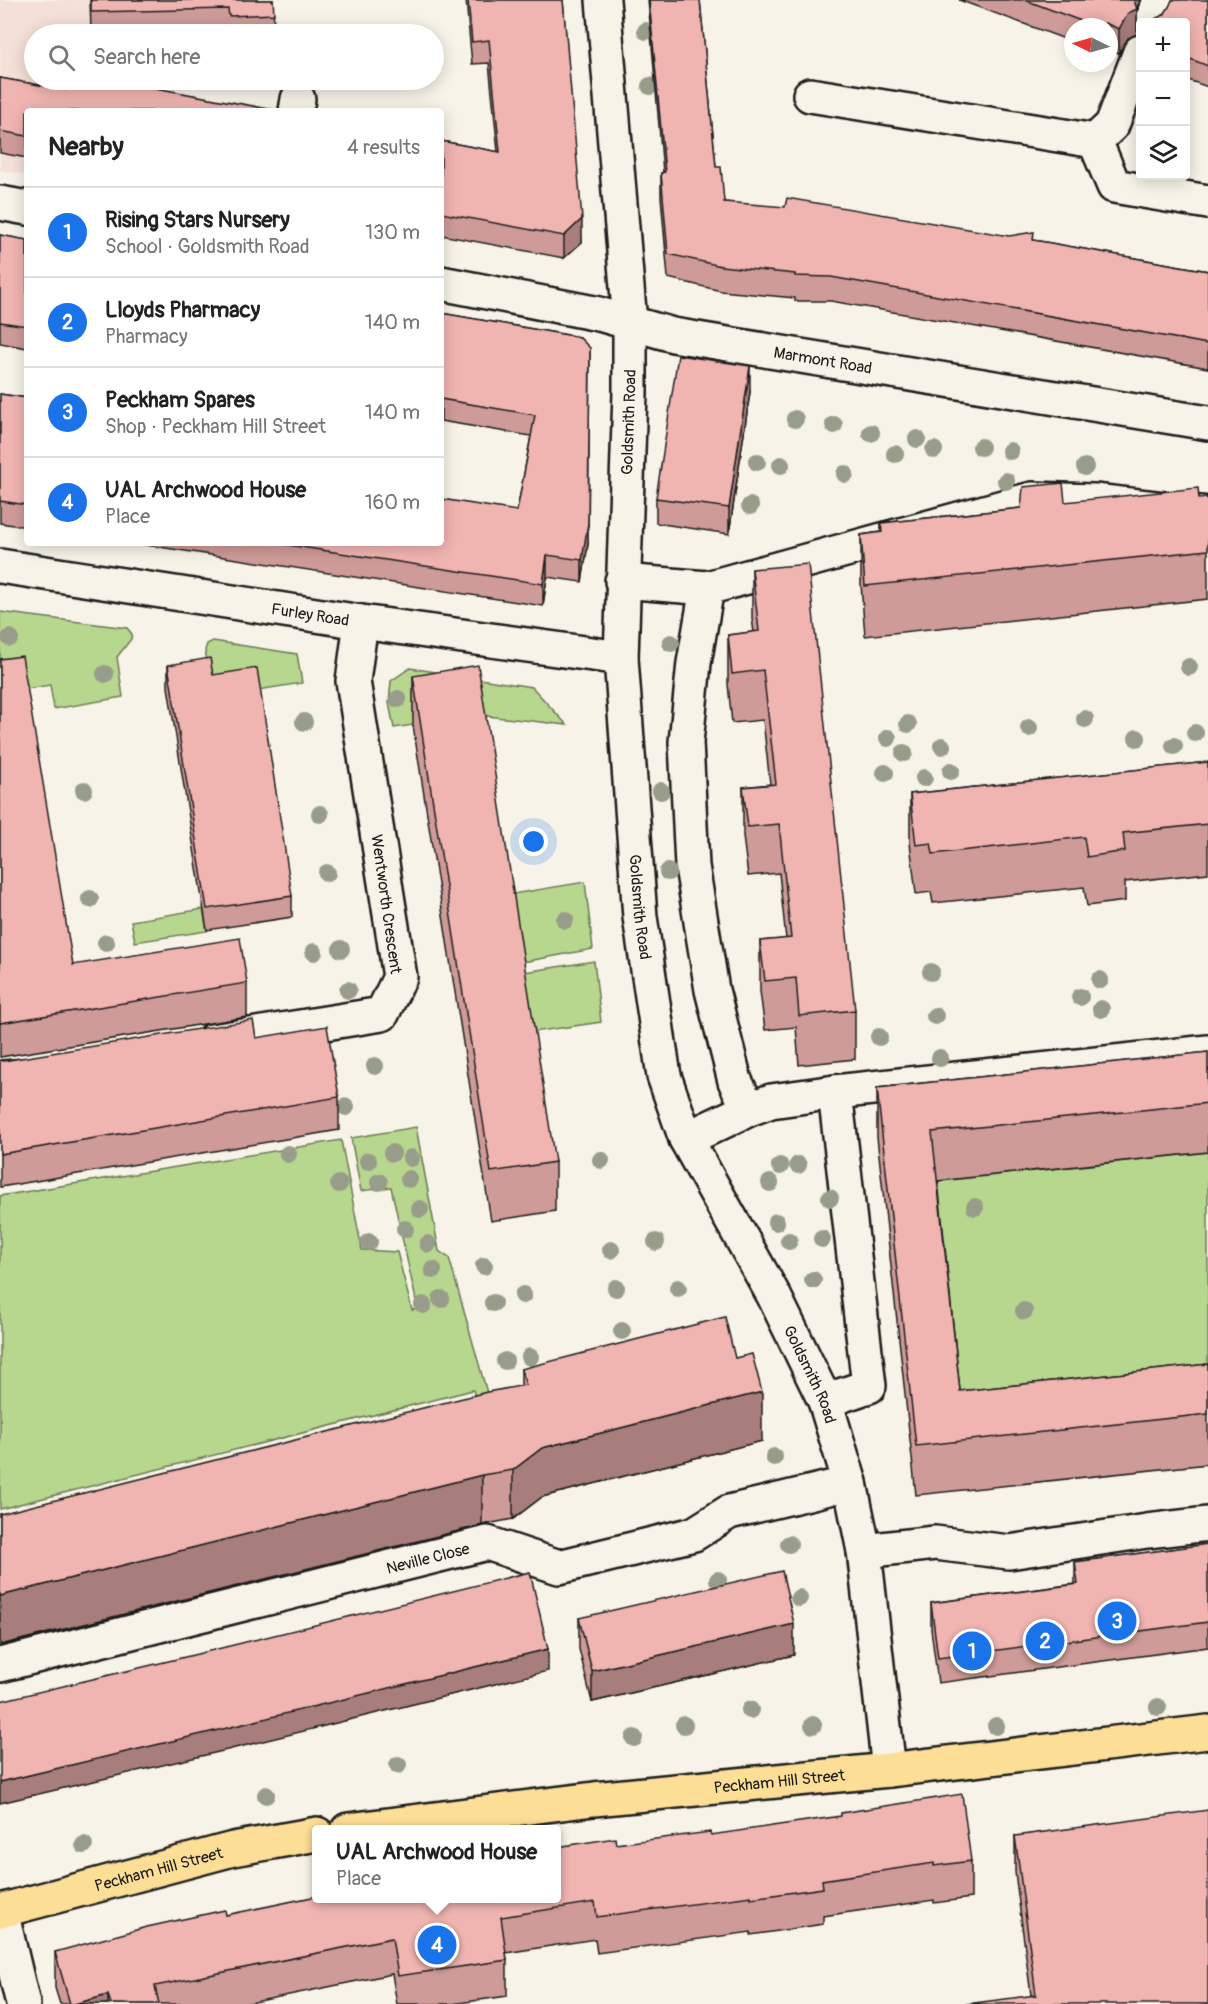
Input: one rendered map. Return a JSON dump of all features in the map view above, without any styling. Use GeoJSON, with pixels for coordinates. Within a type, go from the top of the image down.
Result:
{"type":"FeatureCollection","features":[{"type":"Feature","properties":{"kind":"main road","name":"Peckham Hill Street"},"geometry":{"type":"LineString","coordinates":[[388,1825],[594,1799],[889,1770],[1208,1732]]}},
{"type":"Feature","properties":{"kind":"main road","name":"Peckham Hill Street"},"geometry":{"type":"LineString","coordinates":[[1,1911],[233,1849],[312,1835]]}},
{"type":"Feature","properties":{"kind":"street","name":"Goldsmith Road"},"geometry":{"type":"LineString","coordinates":[[603,0],[630,323],[630,393],[621,658],[640,917],[664,1076],[686,1139],[774,1296],[825,1401],[850,1483],[864,1551],[889,1770]]}},
{"type":"Feature","properties":{"kind":"street"},"geometry":{"type":"LineString","coordinates":[[1153,18],[1160,0]]}},
{"type":"Feature","properties":{"kind":"street"},"geometry":{"type":"LineString","coordinates":[[1095,141],[1112,125],[1136,62]]}},
{"type":"Feature","properties":{"kind":"street"},"geometry":{"type":"LineString","coordinates":[[810,94],[1095,141]]}},
{"type":"Feature","properties":{"kind":"street"},"geometry":{"type":"LineString","coordinates":[[1095,141],[1114,186],[1208,202]]}},
{"type":"Feature","properties":{"kind":"street"},"geometry":{"type":"LineString","coordinates":[[0,203],[24,207]]}},
{"type":"Feature","properties":{"kind":"street","name":"Marmont Road"},"geometry":{"type":"LineString","coordinates":[[444,284],[599,314],[673,335],[1208,423]]}},
{"type":"Feature","properties":{"kind":"street"},"geometry":{"type":"LineString","coordinates":[[622,581],[707,588],[1032,499],[1094,501],[1208,514]]}},
{"type":"Feature","properties":{"kind":"street","name":"Furley Road"},"geometry":{"type":"LineString","coordinates":[[0,566],[361,622],[621,658]]}},
{"type":"Feature","properties":{"kind":"street"},"geometry":{"type":"LineString","coordinates":[[707,588],[694,663],[686,742],[692,866],[712,990],[735,1081],[749,1109]]}},
{"type":"Feature","properties":{"kind":"street","name":"Wentworth Crescent"},"geometry":{"type":"LineString","coordinates":[[181,1046],[382,1014],[400,977],[353,681],[361,622]]}},
{"type":"Feature","properties":{"kind":"street"},"geometry":{"type":"LineString","coordinates":[[686,1139],[771,1101],[835,1092],[1208,1052]]}},
{"type":"Feature","properties":{"kind":"street"},"geometry":{"type":"LineString","coordinates":[[825,1401],[869,1386],[835,1092]]}},
{"type":"Feature","properties":{"kind":"street","name":"Neville Close"},"geometry":{"type":"LineString","coordinates":[[0,1665],[487,1543],[559,1567],[694,1534],[729,1512],[850,1483]]}},
{"type":"Feature","properties":{"kind":"street"},"geometry":{"type":"LineString","coordinates":[[864,1551],[935,1543],[1009,1552],[1208,1524]]}},
{"type":"Feature","properties":{"kind":"street"},"geometry":{"type":"LineString","coordinates":[[1,1911],[23,2004]]}},
{"type":"Feature","properties":{"kind":"shaded area"},"geometry":{"type":"Polygon","coordinates":[[[0,0],[202,0],[201,24],[24,24],[24,90],[70,90],[70,94],[35,108],[24,108],[24,174],[0,170],[0,0]]]}},
{"type":"Feature","properties":{"kind":"green space"},"geometry":{"type":"Polygon","coordinates":[[[0,612],[127,628],[132,634],[131,639],[117,657],[123,697],[54,709],[50,685],[0,693],[0,612]]]}},
{"type":"Feature","properties":{"kind":"green space"},"geometry":{"type":"Polygon","coordinates":[[[213,641],[297,654],[302,683],[213,697],[205,650],[207,644],[213,641]]]}},
{"type":"Feature","properties":{"kind":"green space"},"geometry":{"type":"Polygon","coordinates":[[[410,668],[532,687],[567,725],[478,715],[394,728],[389,703],[391,681],[410,668]]]}},
{"type":"Feature","properties":{"kind":"green space"},"geometry":{"type":"Polygon","coordinates":[[[585,882],[593,949],[517,963],[506,895],[585,882]]]}},
{"type":"Feature","properties":{"kind":"green space"},"geometry":{"type":"Polygon","coordinates":[[[203,909],[207,931],[135,942],[131,921],[203,909]]]}},
{"type":"Feature","properties":{"kind":"green space"},"geometry":{"type":"Polygon","coordinates":[[[594,961],[601,1022],[527,1033],[525,972],[594,961]]]}},
{"type":"Feature","properties":{"kind":"green space"},"geometry":{"type":"Polygon","coordinates":[[[416,1127],[439,1251],[449,1258],[500,1439],[487,1442],[473,1390],[0,1509],[0,1196],[341,1140],[362,1250],[397,1252],[412,1310],[418,1309],[391,1187],[361,1191],[351,1138],[416,1127]]]}},
{"type":"Feature","properties":{"kind":"green space"},"geometry":{"type":"Polygon","coordinates":[[[1208,1152],[1208,1413],[960,1441],[932,1182],[1208,1152]]]}},
{"type":"Feature","properties":{"kind":"building"},"geometry":{"type":"Polygon","coordinates":[[[91,0],[273,0],[274,14],[229,16],[228,9],[91,12],[91,0]]]}},
{"type":"Feature","properties":{"kind":"building"},"geometry":{"type":"Polygon","coordinates":[[[468,0],[563,0],[582,219],[564,236],[444,214],[444,142],[500,152],[489,40],[472,42],[468,0]]]}},
{"type":"Feature","properties":{"kind":"building"},"geometry":{"type":"Polygon","coordinates":[[[649,0],[700,0],[716,167],[721,167],[724,202],[785,207],[787,198],[1009,236],[1034,232],[1033,240],[1208,271],[1208,344],[831,277],[795,276],[795,274],[721,266],[668,254],[661,173],[665,172],[649,0]]]}},
{"type":"Feature","properties":{"kind":"building"},"geometry":{"type":"Polygon","coordinates":[[[1025,0],[1134,0],[1137,9],[1128,13],[1119,29],[1118,18],[1073,18],[1025,0]]]}},
{"type":"Feature","properties":{"kind":"building"},"geometry":{"type":"Polygon","coordinates":[[[1172,0],[1208,0],[1208,66],[1190,59],[1190,18],[1157,18],[1164,15],[1172,0]]]}},
{"type":"Feature","properties":{"kind":"building"},"geometry":{"type":"Polygon","coordinates":[[[0,78],[24,82],[24,90],[166,90],[264,108],[24,108],[24,135],[0,131],[0,78]]]}},
{"type":"Feature","properties":{"kind":"building"},"geometry":{"type":"Polygon","coordinates":[[[0,235],[24,239],[24,326],[0,322],[0,235]]]}},
{"type":"Feature","properties":{"kind":"building"},"geometry":{"type":"Polygon","coordinates":[[[444,314],[579,337],[590,348],[588,523],[582,560],[547,555],[543,584],[295,546],[444,546],[444,499],[517,511],[535,415],[444,400],[444,314]]]}},
{"type":"Feature","properties":{"kind":"building"},"geometry":{"type":"Polygon","coordinates":[[[678,355],[750,366],[729,508],[656,498],[678,355]]]}},
{"type":"Feature","properties":{"kind":"building"},"geometry":{"type":"Polygon","coordinates":[[[0,394],[24,398],[24,505],[0,501],[0,394]]]}},
{"type":"Feature","properties":{"kind":"building"},"geometry":{"type":"Polygon","coordinates":[[[1063,483],[1065,502],[1198,488],[1199,499],[1208,498],[1208,550],[865,586],[861,535],[882,532],[881,523],[1021,508],[1023,487],[1063,483]]]}},
{"type":"Feature","properties":{"kind":"building"},"geometry":{"type":"Polygon","coordinates":[[[808,564],[855,1010],[799,1016],[796,978],[765,981],[760,941],[791,938],[779,824],[748,827],[743,787],[776,784],[763,670],[732,674],[728,635],[759,631],[752,569],[808,564]]]}},
{"type":"Feature","properties":{"kind":"building"},"geometry":{"type":"Polygon","coordinates":[[[22,656],[73,965],[240,938],[247,983],[0,1023],[0,659],[22,656]]]}},
{"type":"Feature","properties":{"kind":"building"},"geometry":{"type":"Polygon","coordinates":[[[210,658],[213,675],[257,668],[292,896],[207,909],[168,665],[210,658]]]}},
{"type":"Feature","properties":{"kind":"building"},"geometry":{"type":"Polygon","coordinates":[[[478,665],[555,1162],[491,1172],[413,676],[478,665]]]}},
{"type":"Feature","properties":{"kind":"building"},"geometry":{"type":"Polygon","coordinates":[[[1208,762],[1208,824],[1123,833],[1125,851],[1087,857],[1084,837],[933,854],[931,843],[916,845],[910,794],[1208,762]]]}},
{"type":"Feature","properties":{"kind":"building"},"geometry":{"type":"Polygon","coordinates":[[[253,1020],[256,1038],[327,1026],[339,1097],[0,1154],[0,1060],[253,1020]]]}},
{"type":"Feature","properties":{"kind":"building"},"geometry":{"type":"Polygon","coordinates":[[[1208,1052],[1208,1103],[932,1132],[960,1391],[1208,1364],[1208,1414],[916,1446],[877,1088],[1208,1052]]]}},
{"type":"Feature","properties":{"kind":"building"},"geometry":{"type":"Polygon","coordinates":[[[725,1317],[735,1358],[752,1354],[762,1392],[542,1448],[513,1470],[482,1475],[0,1596],[0,1514],[487,1392],[526,1385],[521,1369],[725,1317]]]}},
{"type":"Feature","properties":{"kind":"building"},"geometry":{"type":"Polygon","coordinates":[[[1208,1544],[1208,1622],[938,1658],[931,1603],[1078,1584],[1075,1562],[1208,1544]]]}},
{"type":"Feature","properties":{"kind":"building"},"geometry":{"type":"Polygon","coordinates":[[[782,1571],[794,1624],[592,1671],[579,1618],[782,1571]]]}},
{"type":"Feature","properties":{"kind":"building"},"geometry":{"type":"Polygon","coordinates":[[[530,1572],[548,1649],[0,1782],[0,1701],[530,1572]]]}},
{"type":"Feature","properties":{"kind":"building"},"geometry":{"type":"Polygon","coordinates":[[[962,1794],[971,1861],[934,1866],[934,1863],[822,1880],[823,1888],[597,1917],[595,1902],[501,1917],[507,1960],[398,1976],[392,1938],[155,1986],[159,2004],[111,2004],[108,1995],[70,2004],[55,1952],[147,1927],[225,1910],[226,1915],[312,1897],[312,1903],[561,1903],[561,1846],[615,1838],[616,1844],[710,1832],[711,1835],[841,1816],[841,1813],[962,1794]]]}},
{"type":"Feature","properties":{"kind":"building"},"geometry":{"type":"Polygon","coordinates":[[[1208,1810],[1208,2004],[966,2004],[1036,1995],[1015,1836],[1208,1810]]]}},
{"type":"Feature","properties":{"kind":"place","name":"Peckham Spares"},"geometry":{"type":"Point","coordinates":[1117,1621]}},
{"type":"Feature","properties":{"kind":"place","name":"Lloyds Pharmacy"},"geometry":{"type":"Point","coordinates":[1045,1641]}},
{"type":"Feature","properties":{"kind":"place","name":"Rising Stars Nursery"},"geometry":{"type":"Point","coordinates":[972,1651]}},
{"type":"Feature","properties":{"kind":"place","name":"UAL Archwood House"},"geometry":{"type":"Point","coordinates":[437,1945]}}]}
